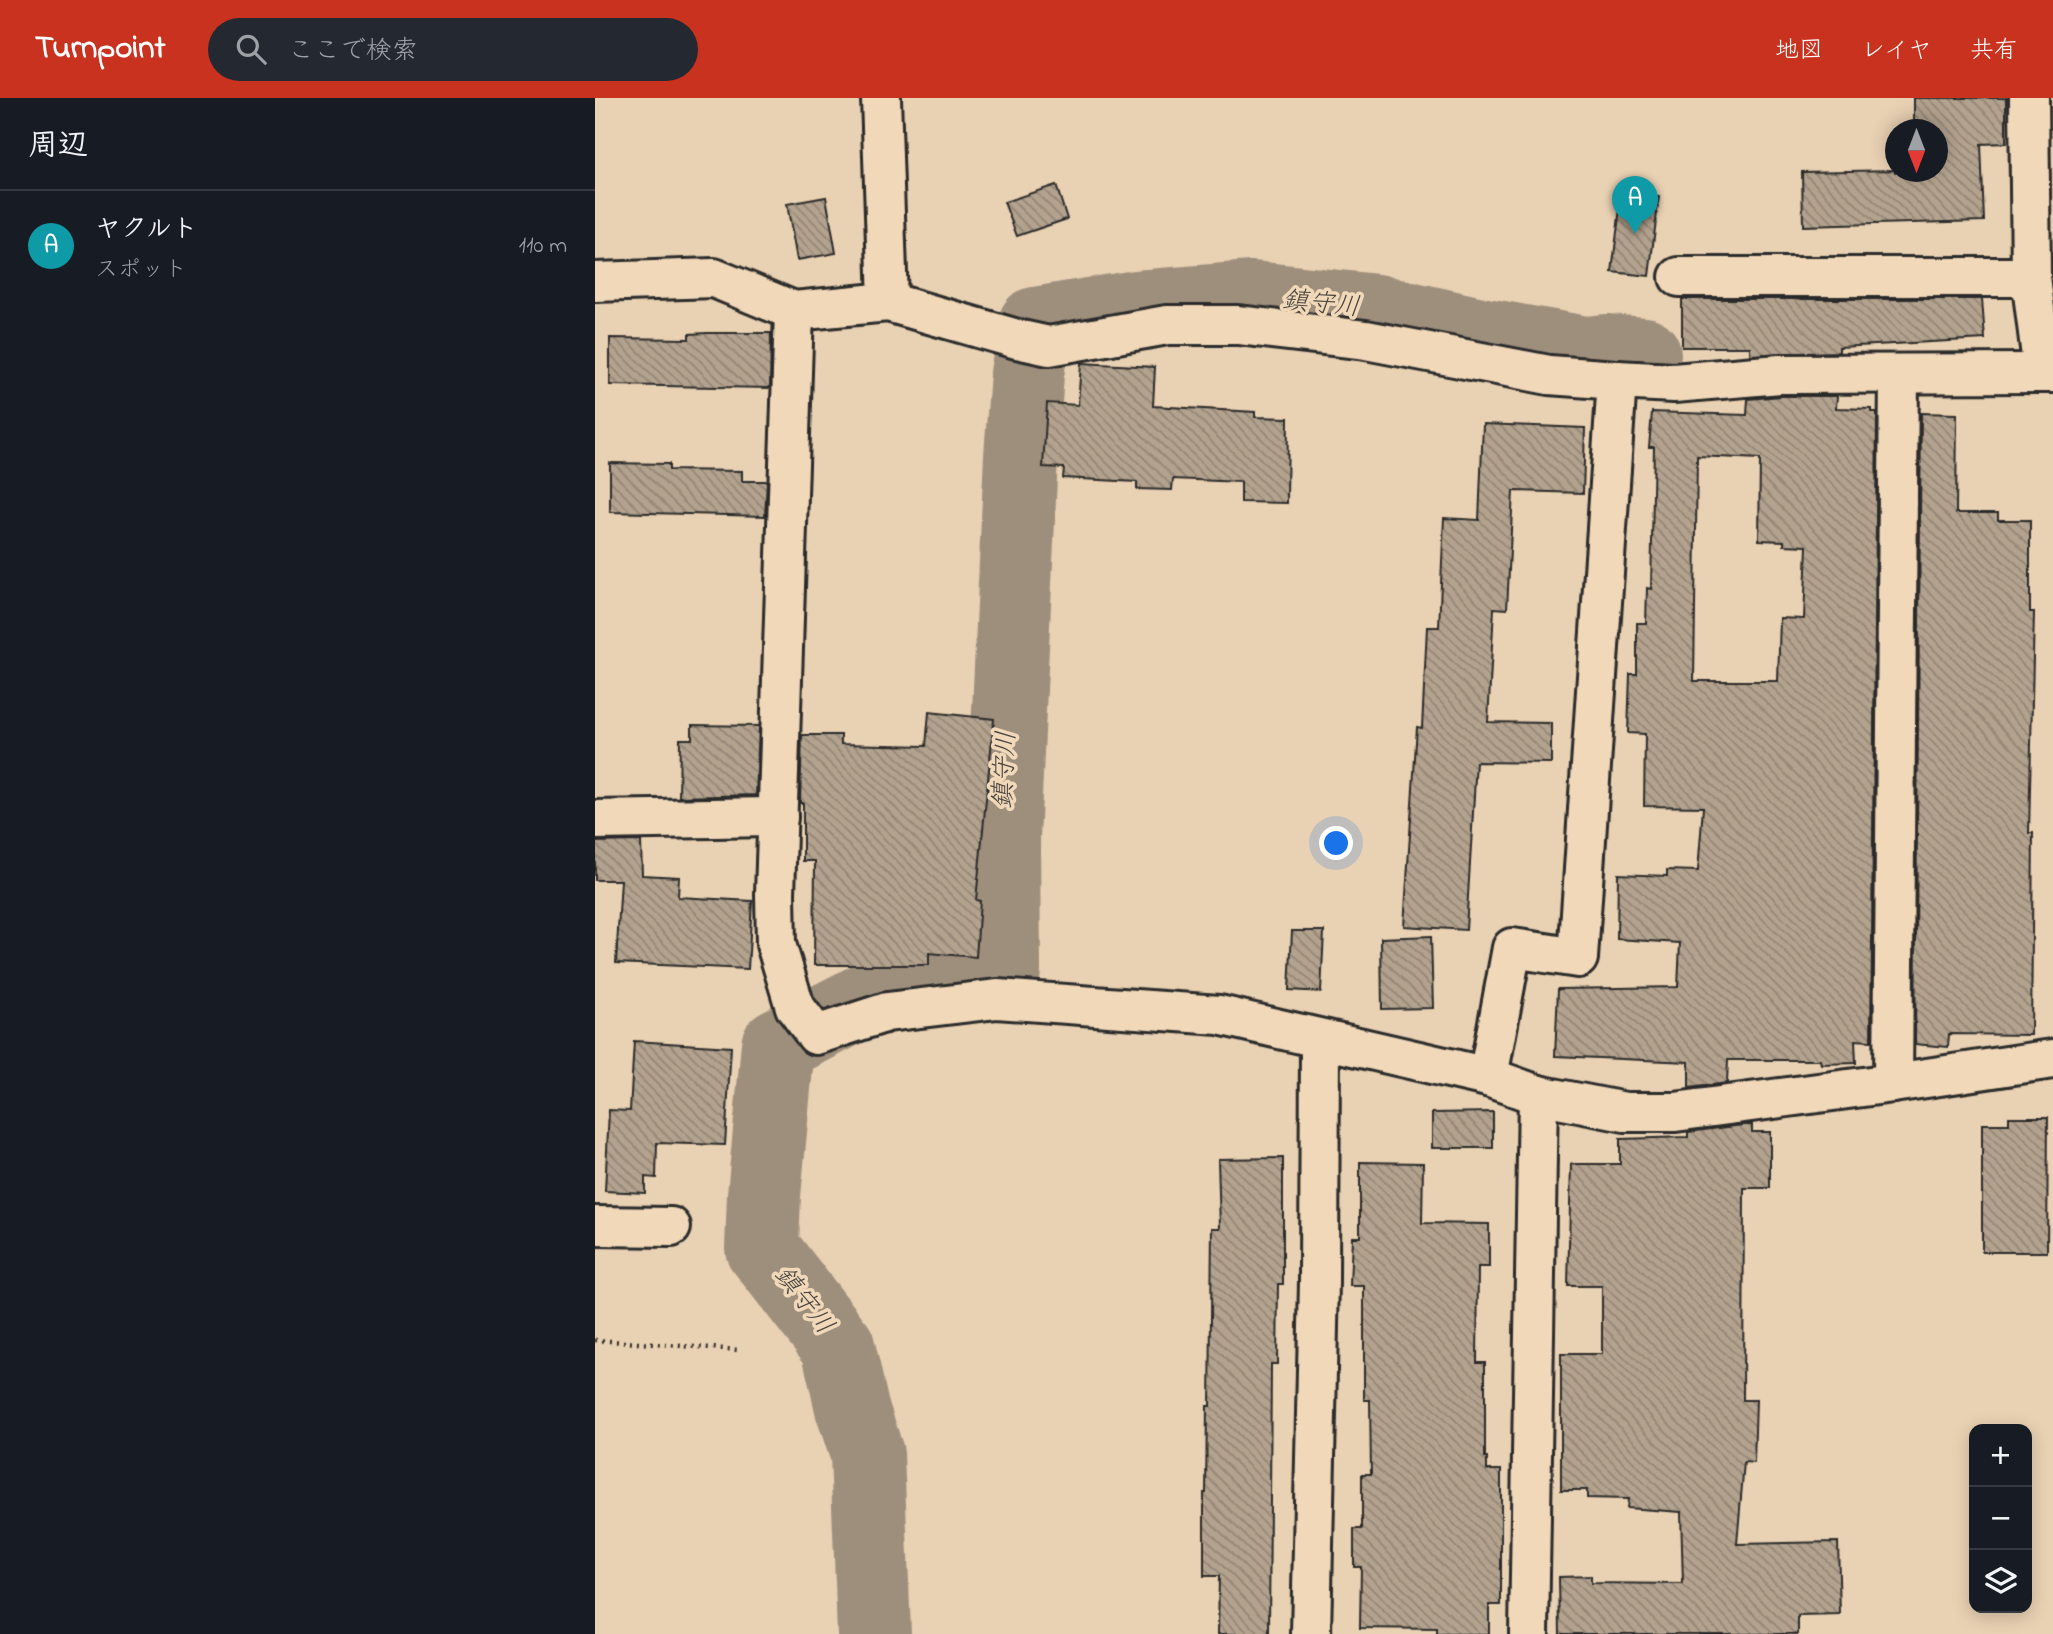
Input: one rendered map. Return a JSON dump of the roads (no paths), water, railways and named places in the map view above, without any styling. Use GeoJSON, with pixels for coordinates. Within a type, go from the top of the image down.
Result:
{"type":"FeatureCollection","features":[{"type":"Feature","properties":{"kind":"street"},"geometry":{"type":"LineString","coordinates":[[881,98],[888,302]]}},
{"type":"Feature","properties":{"kind":"street"},"geometry":{"type":"LineString","coordinates":[[595,282],[714,278],[794,311],[888,302],[1049,346],[1167,325],[1238,325],[1366,340],[1549,375],[1617,380],[1674,383],[1780,374],[2048,372],[2031,277],[2028,98]]}},
{"type":"Feature","properties":{"kind":"street"},"geometry":{"type":"LineString","coordinates":[[1679,277],[2031,277]]}},
{"type":"Feature","properties":{"kind":"street"},"geometry":{"type":"LineString","coordinates":[[794,311],[775,894],[776,944],[795,1007],[816,1035],[887,1012],[997,999],[1219,1015],[1488,1077],[1538,1096],[1625,1112],[1675,1112],[2053,1059]]}},
{"type":"Feature","properties":{"kind":"street"},"geometry":{"type":"LineString","coordinates":[[1893,1083],[1899,374]]}},
{"type":"Feature","properties":{"kind":"street"},"geometry":{"type":"LineString","coordinates":[[1488,1077],[1512,948],[1578,958],[1617,380]]}},
{"type":"Feature","properties":{"kind":"street"},"geometry":{"type":"LineString","coordinates":[[595,820],[778,817]]}},
{"type":"Feature","properties":{"kind":"street"},"geometry":{"type":"LineString","coordinates":[[1311,1634],[1319,1282],[1320,1039]]}},
{"type":"Feature","properties":{"kind":"street"},"geometry":{"type":"LineString","coordinates":[[1529,1634],[1538,1096]]}},
{"type":"Feature","properties":{"kind":"street"},"geometry":{"type":"LineString","coordinates":[[595,1226],[671,1227]]}},
{"type":"Feature","properties":{"kind":"waterway","name":"鎮守川"},"geometry":{"type":"LineString","coordinates":[[874,1634],[867,1454],[852,1408],[838,1346],[762,1248],[764,1195],[778,1045],[881,992],[916,978],[1004,971],[1003,838],[1021,456],[1027,374],[1035,324],[1137,307],[1252,298],[1377,311],[1485,335],[1585,353],[1606,351],[1644,354]]}},
{"type":"Feature","properties":{"kind":"place","name":"ヤクルト"},"geometry":{"type":"Point","coordinates":[1635,234]}}]}
